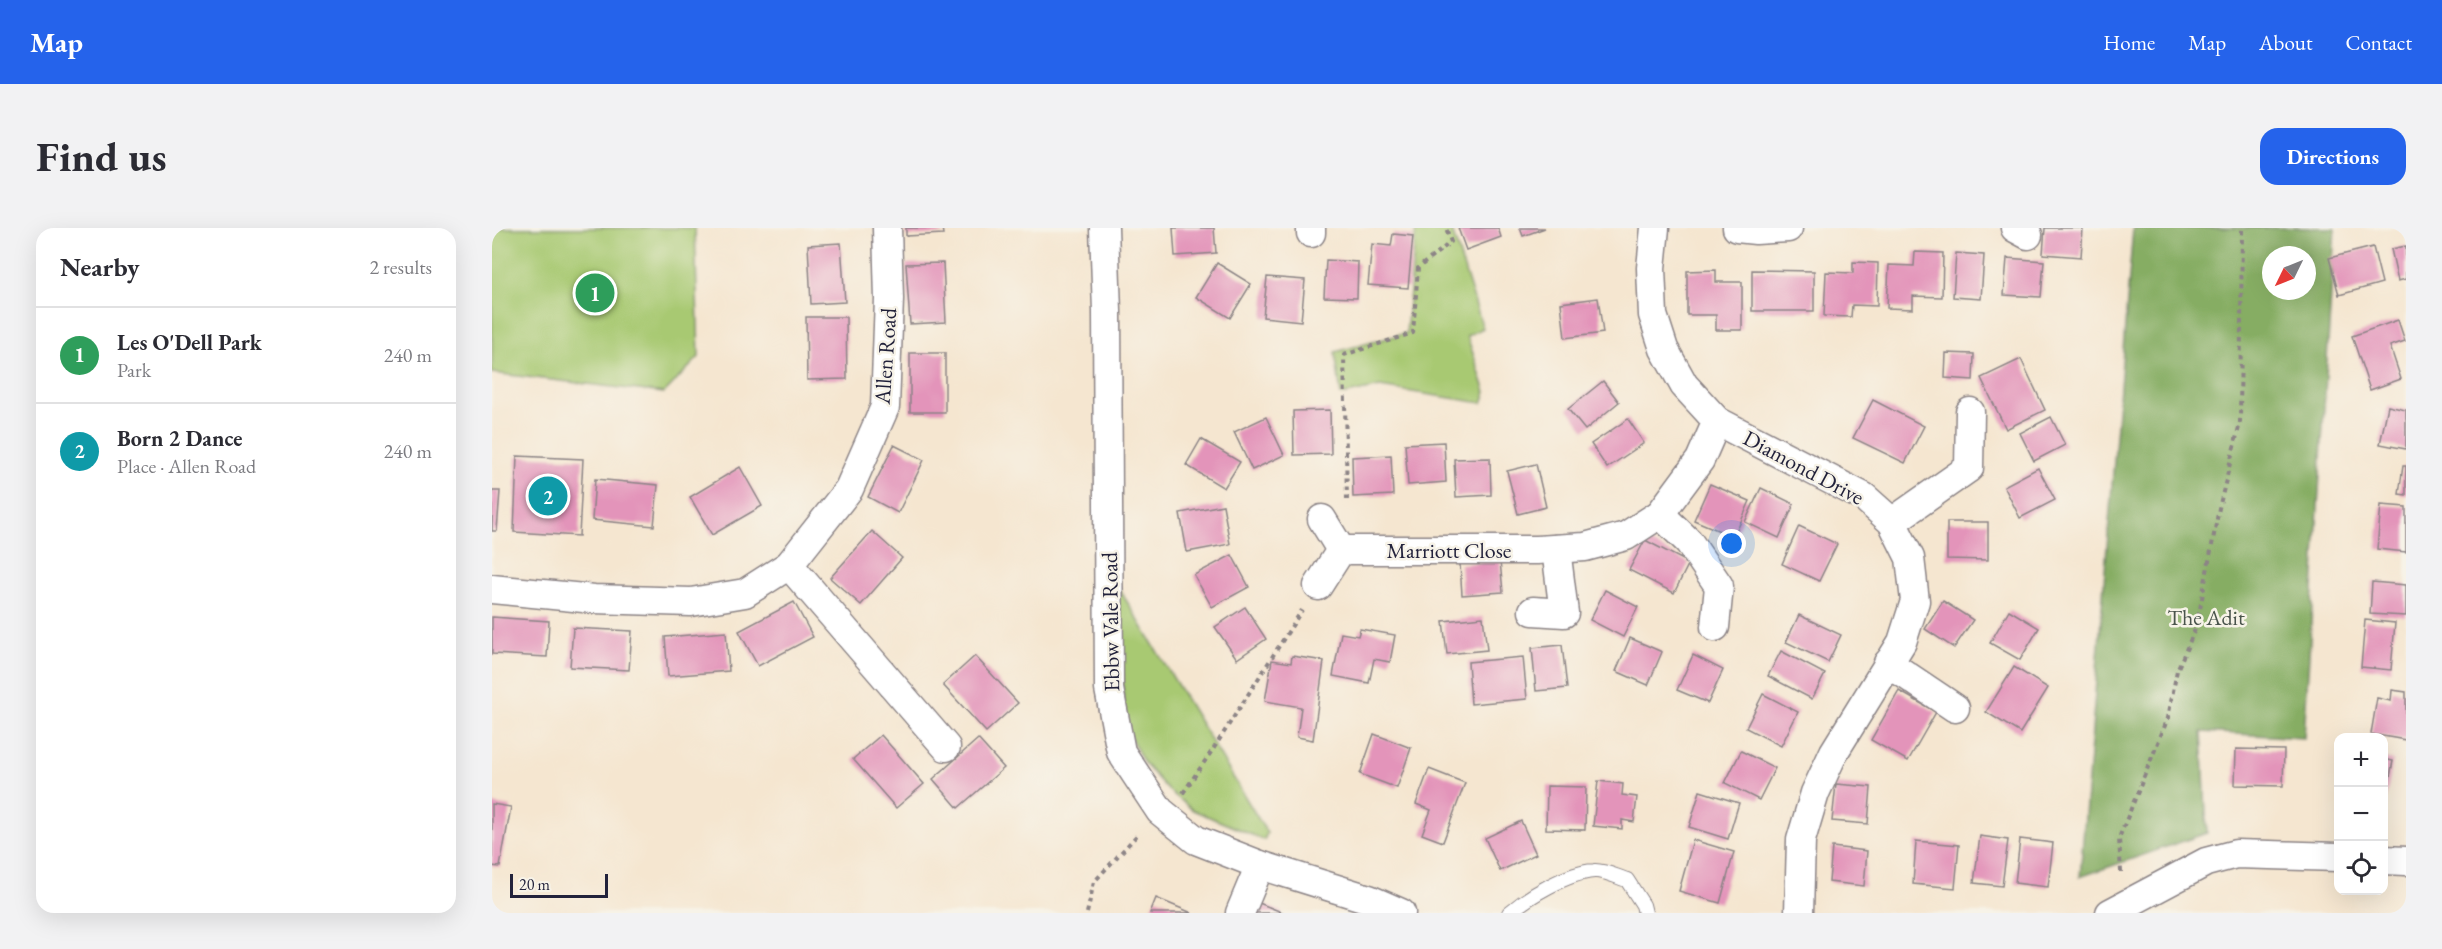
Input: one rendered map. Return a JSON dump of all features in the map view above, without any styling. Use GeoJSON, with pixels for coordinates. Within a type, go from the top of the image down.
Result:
{"type":"FeatureCollection","features":[{"type":"Feature","properties":{"kind":"street","name":"Allen Road"},"geometry":{"type":"LineString","coordinates":[[492,590],[594,599],[691,602],[745,593],[789,565],[849,489],[885,407],[889,299],[887,228]]}},
{"type":"Feature","properties":{"kind":"street","name":"Ebbw Vale Road"},"geometry":{"type":"LineString","coordinates":[[1104,228],[1107,311],[1109,688],[1121,752],[1164,813],[1196,840],[1260,865],[1369,899],[1401,913]]}},
{"type":"Feature","properties":{"kind":"street","name":"Diamond Drive"},"geometry":{"type":"LineString","coordinates":[[1655,228],[1651,268],[1653,315],[1664,349],[1684,385],[1717,421],[1864,497],[1892,522],[1910,558],[1916,601],[1902,642],[1834,752],[1815,793],[1801,840],[1799,913]]}},
{"type":"Feature","properties":{"kind":"street"},"geometry":{"type":"LineString","coordinates":[[1737,228],[1756,230],[1788,228]]}},
{"type":"Feature","properties":{"kind":"street"},"geometry":{"type":"LineString","coordinates":[[1892,522],[1969,468],[1970,412]]}},
{"type":"Feature","properties":{"kind":"street","name":"Marriott Close"},"geometry":{"type":"LineString","coordinates":[[1341,550],[1556,549],[1585,547],[1626,536],[1660,514],[1700,460],[1717,421]]}},
{"type":"Feature","properties":{"kind":"street"},"geometry":{"type":"LineString","coordinates":[[1660,514],[1689,542],[1719,586],[1715,627]]}},
{"type":"Feature","properties":{"kind":"street"},"geometry":{"type":"LineString","coordinates":[[1318,586],[1341,550],[1322,519]]}},
{"type":"Feature","properties":{"kind":"street"},"geometry":{"type":"LineString","coordinates":[[1533,611],[1564,613],[1556,549]]}},
{"type":"Feature","properties":{"kind":"street"},"geometry":{"type":"LineString","coordinates":[[789,565],[946,747]]}},
{"type":"Feature","properties":{"kind":"street"},"geometry":{"type":"LineString","coordinates":[[1888,663],[1955,708]]}},
{"type":"Feature","properties":{"kind":"street"},"geometry":{"type":"LineString","coordinates":[[2117,909],[2206,862],[2236,854],[2334,857]]}},
{"type":"Feature","properties":{"kind":"street"},"geometry":{"type":"LineString","coordinates":[[2388,860],[2406,861]]}},
{"type":"Feature","properties":{"kind":"street"},"geometry":{"type":"LineString","coordinates":[[1240,913],[1260,865]]}},
{"type":"Feature","properties":{"kind":"lane"},"geometry":{"type":"LineString","coordinates":[[1509,913],[1525,899],[1568,878],[1596,870],[1627,880],[1643,905],[1645,913]]}},
{"type":"Feature","properties":{"kind":"path"},"geometry":{"type":"LineString","coordinates":[[1341,550],[1348,529],[1344,355],[1413,333],[1419,268],[1451,242],[1446,228]]}},
{"type":"Feature","properties":{"kind":"path"},"geometry":{"type":"LineString","coordinates":[[2117,909],[2119,838],[2168,718],[2177,670],[2197,625],[2219,508],[2240,423],[2242,228]]}},
{"type":"Feature","properties":{"kind":"path"},"geometry":{"type":"LineString","coordinates":[[1087,913],[1094,882],[1164,813],[1214,748],[1318,586]]}},
{"type":"Feature","properties":{"kind":"green space"},"geometry":{"type":"Polygon","coordinates":[[[492,228],[695,228],[699,357],[664,393],[492,373],[492,228]]]}},
{"type":"Feature","properties":{"kind":"green space"},"geometry":{"type":"Polygon","coordinates":[[[1416,228],[1451,228],[1483,328],[1467,336],[1486,392],[1482,403],[1380,387],[1341,395],[1335,352],[1406,333],[1416,228]]]}},
{"type":"Feature","properties":{"kind":"green space","name":"The Adit"},"geometry":{"type":"Polygon","coordinates":[[[2133,228],[2335,228],[2304,738],[2202,732],[2207,833],[2080,877],[2133,228]]]}},
{"type":"Feature","properties":{"kind":"green space"},"geometry":{"type":"Polygon","coordinates":[[[1117,585],[1267,833],[1264,840],[1193,810],[1168,790],[1144,763],[1125,727],[1117,585]]]}},
{"type":"Feature","properties":{"kind":"building"},"geometry":{"type":"Polygon","coordinates":[[[906,228],[942,228],[943,234],[906,236],[906,228]]]}},
{"type":"Feature","properties":{"kind":"building"},"geometry":{"type":"Polygon","coordinates":[[[1173,228],[1214,228],[1216,253],[1175,256],[1173,228]]]}},
{"type":"Feature","properties":{"kind":"building"},"geometry":{"type":"Polygon","coordinates":[[[1458,228],[1498,228],[1501,237],[1466,250],[1458,228]]]}},
{"type":"Feature","properties":{"kind":"building"},"geometry":{"type":"Polygon","coordinates":[[[1520,228],[1545,228],[1523,236],[1520,228]]]}},
{"type":"Feature","properties":{"kind":"building"},"geometry":{"type":"Polygon","coordinates":[[[2045,228],[2083,228],[2081,257],[2043,254],[2045,228]]]}},
{"type":"Feature","properties":{"kind":"building"},"geometry":{"type":"Polygon","coordinates":[[[1393,234],[1413,236],[1408,288],[1368,285],[1372,244],[1391,246],[1393,234]]]}},
{"type":"Feature","properties":{"kind":"building"},"geometry":{"type":"Polygon","coordinates":[[[841,243],[845,302],[811,304],[808,245],[841,243]]]}},
{"type":"Feature","properties":{"kind":"building"},"geometry":{"type":"Polygon","coordinates":[[[2406,246],[2406,279],[2398,281],[2391,249],[2406,246]]]}},
{"type":"Feature","properties":{"kind":"building"},"geometry":{"type":"Polygon","coordinates":[[[2373,247],[2382,283],[2339,295],[2329,258],[2373,247]]]}},
{"type":"Feature","properties":{"kind":"building"},"geometry":{"type":"Polygon","coordinates":[[[1915,252],[1943,253],[1942,297],[1913,296],[1913,309],[1887,308],[1889,265],[1914,266],[1915,252]]]}},
{"type":"Feature","properties":{"kind":"building"},"geometry":{"type":"Polygon","coordinates":[[[1956,253],[1984,255],[1981,299],[1953,297],[1956,253]]]}},
{"type":"Feature","properties":{"kind":"building"},"geometry":{"type":"Polygon","coordinates":[[[2007,258],[2044,261],[2041,297],[2004,295],[2007,258]]]}},
{"type":"Feature","properties":{"kind":"building"},"geometry":{"type":"Polygon","coordinates":[[[1326,260],[1358,262],[1357,298],[1324,297],[1326,260]]]}},
{"type":"Feature","properties":{"kind":"building"},"geometry":{"type":"Polygon","coordinates":[[[1853,262],[1878,263],[1877,306],[1852,305],[1851,317],[1824,316],[1826,272],[1853,273],[1853,262]]]}},
{"type":"Feature","properties":{"kind":"building"},"geometry":{"type":"Polygon","coordinates":[[[943,263],[946,322],[910,324],[906,264],[943,263]]]}},
{"type":"Feature","properties":{"kind":"building"},"geometry":{"type":"Polygon","coordinates":[[[1217,263],[1251,284],[1230,318],[1196,297],[1217,263]]]}},
{"type":"Feature","properties":{"kind":"building"},"geometry":{"type":"Polygon","coordinates":[[[1716,270],[1716,282],[1742,282],[1742,330],[1716,330],[1716,315],[1687,315],[1687,271],[1716,270]]]}},
{"type":"Feature","properties":{"kind":"building"},"geometry":{"type":"Polygon","coordinates":[[[1752,270],[1814,271],[1814,311],[1752,311],[1752,270]]]}},
{"type":"Feature","properties":{"kind":"building"},"geometry":{"type":"Polygon","coordinates":[[[1267,277],[1305,280],[1301,321],[1263,317],[1267,277]]]}},
{"type":"Feature","properties":{"kind":"building"},"geometry":{"type":"Polygon","coordinates":[[[1598,298],[1603,333],[1565,338],[1561,303],[1598,298]]]}},
{"type":"Feature","properties":{"kind":"building"},"geometry":{"type":"Polygon","coordinates":[[[806,317],[846,317],[847,379],[807,380],[806,317]]]}},
{"type":"Feature","properties":{"kind":"building"},"geometry":{"type":"Polygon","coordinates":[[[2398,320],[2405,341],[2390,346],[2401,379],[2370,390],[2352,336],[2398,320]]]}},
{"type":"Feature","properties":{"kind":"building"},"geometry":{"type":"Polygon","coordinates":[[[910,353],[945,353],[945,412],[910,412],[910,353]]]}},
{"type":"Feature","properties":{"kind":"building"},"geometry":{"type":"Polygon","coordinates":[[[1946,353],[1974,354],[1973,380],[1945,378],[1946,353]]]}},
{"type":"Feature","properties":{"kind":"building"},"geometry":{"type":"Polygon","coordinates":[[[2021,359],[2045,410],[2006,429],[1981,378],[2021,359]]]}},
{"type":"Feature","properties":{"kind":"building"},"geometry":{"type":"Polygon","coordinates":[[[1603,381],[1619,402],[1585,430],[1568,409],[1603,381]]]}},
{"type":"Feature","properties":{"kind":"building"},"geometry":{"type":"Polygon","coordinates":[[[1873,400],[1924,426],[1905,463],[1853,438],[1873,400]]]}},
{"type":"Feature","properties":{"kind":"building"},"geometry":{"type":"Polygon","coordinates":[[[2388,406],[2406,410],[2406,449],[2380,444],[2388,406]]]}},
{"type":"Feature","properties":{"kind":"building"},"geometry":{"type":"Polygon","coordinates":[[[1330,410],[1331,454],[1294,455],[1293,411],[1330,410]]]}},
{"type":"Feature","properties":{"kind":"building"},"geometry":{"type":"Polygon","coordinates":[[[1266,417],[1284,455],[1252,470],[1234,432],[1266,417]]]}},
{"type":"Feature","properties":{"kind":"building"},"geometry":{"type":"Polygon","coordinates":[[[2051,417],[2065,445],[2034,461],[2020,433],[2051,417]]]}},
{"type":"Feature","properties":{"kind":"building"},"geometry":{"type":"Polygon","coordinates":[[[1628,419],[1644,443],[1607,468],[1591,444],[1628,419]]]}},
{"type":"Feature","properties":{"kind":"building"},"geometry":{"type":"Polygon","coordinates":[[[1201,439],[1240,462],[1224,488],[1186,465],[1201,439]]]}},
{"type":"Feature","properties":{"kind":"building"},"geometry":{"type":"Polygon","coordinates":[[[1444,442],[1446,482],[1408,485],[1405,444],[1444,442]]]}},
{"type":"Feature","properties":{"kind":"building"},"geometry":{"type":"Polygon","coordinates":[[[894,445],[924,460],[898,513],[868,497],[894,445]]]}},
{"type":"Feature","properties":{"kind":"building"},"geometry":{"type":"Polygon","coordinates":[[[1391,455],[1393,495],[1353,497],[1352,457],[1391,455]]]}},
{"type":"Feature","properties":{"kind":"building"},"geometry":{"type":"Polygon","coordinates":[[[517,456],[583,459],[579,536],[514,532],[517,456]]]}},
{"type":"Feature","properties":{"kind":"building"},"geometry":{"type":"Polygon","coordinates":[[[1490,458],[1491,495],[1456,497],[1454,459],[1490,458]]]}},
{"type":"Feature","properties":{"kind":"building"},"geometry":{"type":"Polygon","coordinates":[[[1536,464],[1546,507],[1518,514],[1507,471],[1536,464]]]}},
{"type":"Feature","properties":{"kind":"building"},"geometry":{"type":"Polygon","coordinates":[[[2403,466],[2406,466],[2406,495],[2399,494],[2403,466]]]}},
{"type":"Feature","properties":{"kind":"building"},"geometry":{"type":"Polygon","coordinates":[[[740,467],[762,506],[712,535],[690,497],[740,467]]]}},
{"type":"Feature","properties":{"kind":"building"},"geometry":{"type":"Polygon","coordinates":[[[2038,468],[2055,500],[2020,518],[2004,486],[2038,468]]]}},
{"type":"Feature","properties":{"kind":"building"},"geometry":{"type":"Polygon","coordinates":[[[595,479],[658,485],[654,526],[592,520],[595,479]]]}},
{"type":"Feature","properties":{"kind":"building"},"geometry":{"type":"Polygon","coordinates":[[[1710,484],[1750,501],[1734,537],[1694,520],[1710,484]]]}},
{"type":"Feature","properties":{"kind":"building"},"geometry":{"type":"Polygon","coordinates":[[[1761,488],[1794,504],[1779,538],[1745,522],[1761,488]]]}},
{"type":"Feature","properties":{"kind":"building"},"geometry":{"type":"Polygon","coordinates":[[[492,491],[500,491],[497,531],[492,531],[492,491]]]}},
{"type":"Feature","properties":{"kind":"building"},"geometry":{"type":"Polygon","coordinates":[[[1223,505],[1230,544],[1187,552],[1180,513],[1223,505]]]}},
{"type":"Feature","properties":{"kind":"building"},"geometry":{"type":"Polygon","coordinates":[[[2381,505],[2406,507],[2406,552],[2377,549],[2381,505]]]}},
{"type":"Feature","properties":{"kind":"building"},"geometry":{"type":"Polygon","coordinates":[[[1947,522],[1988,522],[1988,560],[1947,559],[1947,522]]]}},
{"type":"Feature","properties":{"kind":"building"},"geometry":{"type":"Polygon","coordinates":[[[1799,526],[1837,544],[1819,581],[1782,564],[1799,526]]]}},
{"type":"Feature","properties":{"kind":"building"},"geometry":{"type":"Polygon","coordinates":[[[872,531],[902,558],[861,605],[830,578],[872,531]]]}},
{"type":"Feature","properties":{"kind":"building"},"geometry":{"type":"Polygon","coordinates":[[[1645,540],[1689,563],[1674,593],[1629,570],[1645,540]]]}},
{"type":"Feature","properties":{"kind":"building"},"geometry":{"type":"Polygon","coordinates":[[[1232,555],[1249,587],[1212,607],[1194,575],[1232,555]]]}},
{"type":"Feature","properties":{"kind":"building"},"geometry":{"type":"Polygon","coordinates":[[[1500,561],[1503,592],[1462,595],[1460,564],[1500,561]]]}},
{"type":"Feature","properties":{"kind":"building"},"geometry":{"type":"Polygon","coordinates":[[[2372,582],[2406,585],[2406,616],[2370,614],[2372,582]]]}},
{"type":"Feature","properties":{"kind":"building"},"geometry":{"type":"Polygon","coordinates":[[[1605,590],[1638,607],[1623,637],[1590,620],[1605,590]]]}},
{"type":"Feature","properties":{"kind":"building"},"geometry":{"type":"Polygon","coordinates":[[[1943,601],[1973,620],[1954,648],[1925,629],[1943,601]]]}},
{"type":"Feature","properties":{"kind":"building"},"geometry":{"type":"Polygon","coordinates":[[[794,602],[813,637],[758,666],[739,631],[794,602]]]}},
{"type":"Feature","properties":{"kind":"building"},"geometry":{"type":"Polygon","coordinates":[[[1245,607],[1266,639],[1237,659],[1215,627],[1245,607]]]}},
{"type":"Feature","properties":{"kind":"building"},"geometry":{"type":"Polygon","coordinates":[[[2009,610],[2039,628],[2020,660],[1990,643],[2009,610]]]}},
{"type":"Feature","properties":{"kind":"building"},"geometry":{"type":"Polygon","coordinates":[[[1799,615],[1841,635],[1828,662],[1786,642],[1799,615]]]}},
{"type":"Feature","properties":{"kind":"building"},"geometry":{"type":"Polygon","coordinates":[[[492,617],[549,621],[547,657],[492,654],[492,617]]]}},
{"type":"Feature","properties":{"kind":"building"},"geometry":{"type":"Polygon","coordinates":[[[1483,617],[1487,650],[1447,654],[1443,621],[1483,617]]]}},
{"type":"Feature","properties":{"kind":"building"},"geometry":{"type":"Polygon","coordinates":[[[2365,620],[2395,623],[2391,670],[2361,667],[2365,620]]]}},
{"type":"Feature","properties":{"kind":"building"},"geometry":{"type":"Polygon","coordinates":[[[573,628],[632,631],[629,670],[570,667],[573,628]]]}},
{"type":"Feature","properties":{"kind":"building"},"geometry":{"type":"Polygon","coordinates":[[[1360,629],[1395,635],[1390,662],[1374,659],[1369,683],[1333,676],[1341,633],[1358,636],[1360,629]]]}},
{"type":"Feature","properties":{"kind":"building"},"geometry":{"type":"Polygon","coordinates":[[[726,632],[729,671],[668,676],[665,637],[726,632]]]}},
{"type":"Feature","properties":{"kind":"building"},"geometry":{"type":"Polygon","coordinates":[[[1630,638],[1662,652],[1648,685],[1616,671],[1630,638]]]}},
{"type":"Feature","properties":{"kind":"building"},"geometry":{"type":"Polygon","coordinates":[[[1562,645],[1567,688],[1536,691],[1532,648],[1562,645]]]}},
{"type":"Feature","properties":{"kind":"building"},"geometry":{"type":"Polygon","coordinates":[[[1781,651],[1825,674],[1812,699],[1768,676],[1781,651]]]}},
{"type":"Feature","properties":{"kind":"building"},"geometry":{"type":"Polygon","coordinates":[[[1693,655],[1723,670],[1708,703],[1677,690],[1693,655]]]}},
{"type":"Feature","properties":{"kind":"building"},"geometry":{"type":"Polygon","coordinates":[[[975,656],[1018,703],[986,732],[943,685],[975,656]]]}},
{"type":"Feature","properties":{"kind":"building"},"geometry":{"type":"Polygon","coordinates":[[[1292,656],[1324,661],[1313,740],[1297,737],[1301,707],[1265,701],[1272,660],[1291,663],[1292,656]]]}},
{"type":"Feature","properties":{"kind":"building"},"geometry":{"type":"Polygon","coordinates":[[[1523,657],[1527,699],[1471,704],[1468,662],[1523,657]]]}},
{"type":"Feature","properties":{"kind":"building"},"geometry":{"type":"Polygon","coordinates":[[[2014,667],[2048,688],[2020,733],[1986,712],[2014,667]]]}},
{"type":"Feature","properties":{"kind":"building"},"geometry":{"type":"Polygon","coordinates":[[[2392,690],[2406,692],[2406,740],[2388,737],[2388,733],[2371,733],[2377,698],[2391,701],[2392,690]]]}},
{"type":"Feature","properties":{"kind":"building"},"geometry":{"type":"Polygon","coordinates":[[[1899,691],[1936,712],[1908,761],[1871,740],[1899,691]]]}},
{"type":"Feature","properties":{"kind":"building"},"geometry":{"type":"Polygon","coordinates":[[[1763,694],[1798,712],[1781,746],[1746,728],[1763,694]]]}},
{"type":"Feature","properties":{"kind":"building"},"geometry":{"type":"Polygon","coordinates":[[[1374,734],[1411,748],[1397,788],[1360,774],[1374,734]]]}},
{"type":"Feature","properties":{"kind":"building"},"geometry":{"type":"Polygon","coordinates":[[[881,735],[924,784],[896,808],[853,759],[881,735]]]}},
{"type":"Feature","properties":{"kind":"building"},"geometry":{"type":"Polygon","coordinates":[[[978,739],[1004,768],[958,808],[933,779],[978,739]]]}},
{"type":"Feature","properties":{"kind":"building"},"geometry":{"type":"Polygon","coordinates":[[[2236,749],[2284,750],[2283,786],[2235,785],[2236,749]]]}},
{"type":"Feature","properties":{"kind":"building"},"geometry":{"type":"Polygon","coordinates":[[[1741,751],[1775,768],[1759,800],[1725,783],[1741,751]]]}},
{"type":"Feature","properties":{"kind":"building"},"geometry":{"type":"Polygon","coordinates":[[[2388,760],[2393,761],[2388,787],[2388,760]]]}},
{"type":"Feature","properties":{"kind":"building"},"geometry":{"type":"Polygon","coordinates":[[[1429,769],[1465,783],[1443,842],[1422,834],[1431,810],[1416,804],[1429,769]]]}},
{"type":"Feature","properties":{"kind":"building"},"geometry":{"type":"Polygon","coordinates":[[[1598,781],[1623,784],[1622,795],[1637,797],[1634,822],[1622,820],[1622,829],[1593,826],[1598,781]]]}},
{"type":"Feature","properties":{"kind":"building"},"geometry":{"type":"Polygon","coordinates":[[[1836,784],[1871,787],[1868,824],[1832,821],[1836,784]]]}},
{"type":"Feature","properties":{"kind":"building"},"geometry":{"type":"Polygon","coordinates":[[[1547,786],[1586,787],[1585,830],[1546,829],[1547,786]]]}},
{"type":"Feature","properties":{"kind":"building"},"geometry":{"type":"Polygon","coordinates":[[[1700,791],[1739,803],[1728,839],[1689,827],[1700,791]]]}},
{"type":"Feature","properties":{"kind":"building"},"geometry":{"type":"Polygon","coordinates":[[[492,804],[511,807],[500,867],[492,866],[492,804]]]}},
{"type":"Feature","properties":{"kind":"building"},"geometry":{"type":"Polygon","coordinates":[[[1521,821],[1536,854],[1500,871],[1485,838],[1521,821]]]}},
{"type":"Feature","properties":{"kind":"building"},"geometry":{"type":"Polygon","coordinates":[[[1980,836],[2008,840],[2002,886],[1974,883],[1980,836]]]}},
{"type":"Feature","properties":{"kind":"building"},"geometry":{"type":"Polygon","coordinates":[[[2020,839],[2053,843],[2048,887],[2015,883],[2020,839]]]}},
{"type":"Feature","properties":{"kind":"building"},"geometry":{"type":"Polygon","coordinates":[[[1693,840],[1734,852],[1720,903],[1679,891],[1693,840]]]}},
{"type":"Feature","properties":{"kind":"building"},"geometry":{"type":"Polygon","coordinates":[[[1916,841],[1959,845],[1955,888],[1913,884],[1916,841]]]}},
{"type":"Feature","properties":{"kind":"building"},"geometry":{"type":"Polygon","coordinates":[[[1832,847],[1867,851],[1864,886],[1829,882],[1832,847]]]}},
{"type":"Feature","properties":{"kind":"building"},"geometry":{"type":"Polygon","coordinates":[[[1156,898],[1192,913],[1150,913],[1156,898]]]}},
{"type":"Feature","properties":{"kind":"building"},"geometry":{"type":"Polygon","coordinates":[[[1259,903],[1284,913],[1255,913],[1259,903]]]}},
{"type":"Feature","properties":{"kind":"place","name":"Les O'Dell Park"},"geometry":{"type":"Point","coordinates":[595,293]}},
{"type":"Feature","properties":{"kind":"place","name":"Born 2 Dance"},"geometry":{"type":"Point","coordinates":[548,496]}}]}
